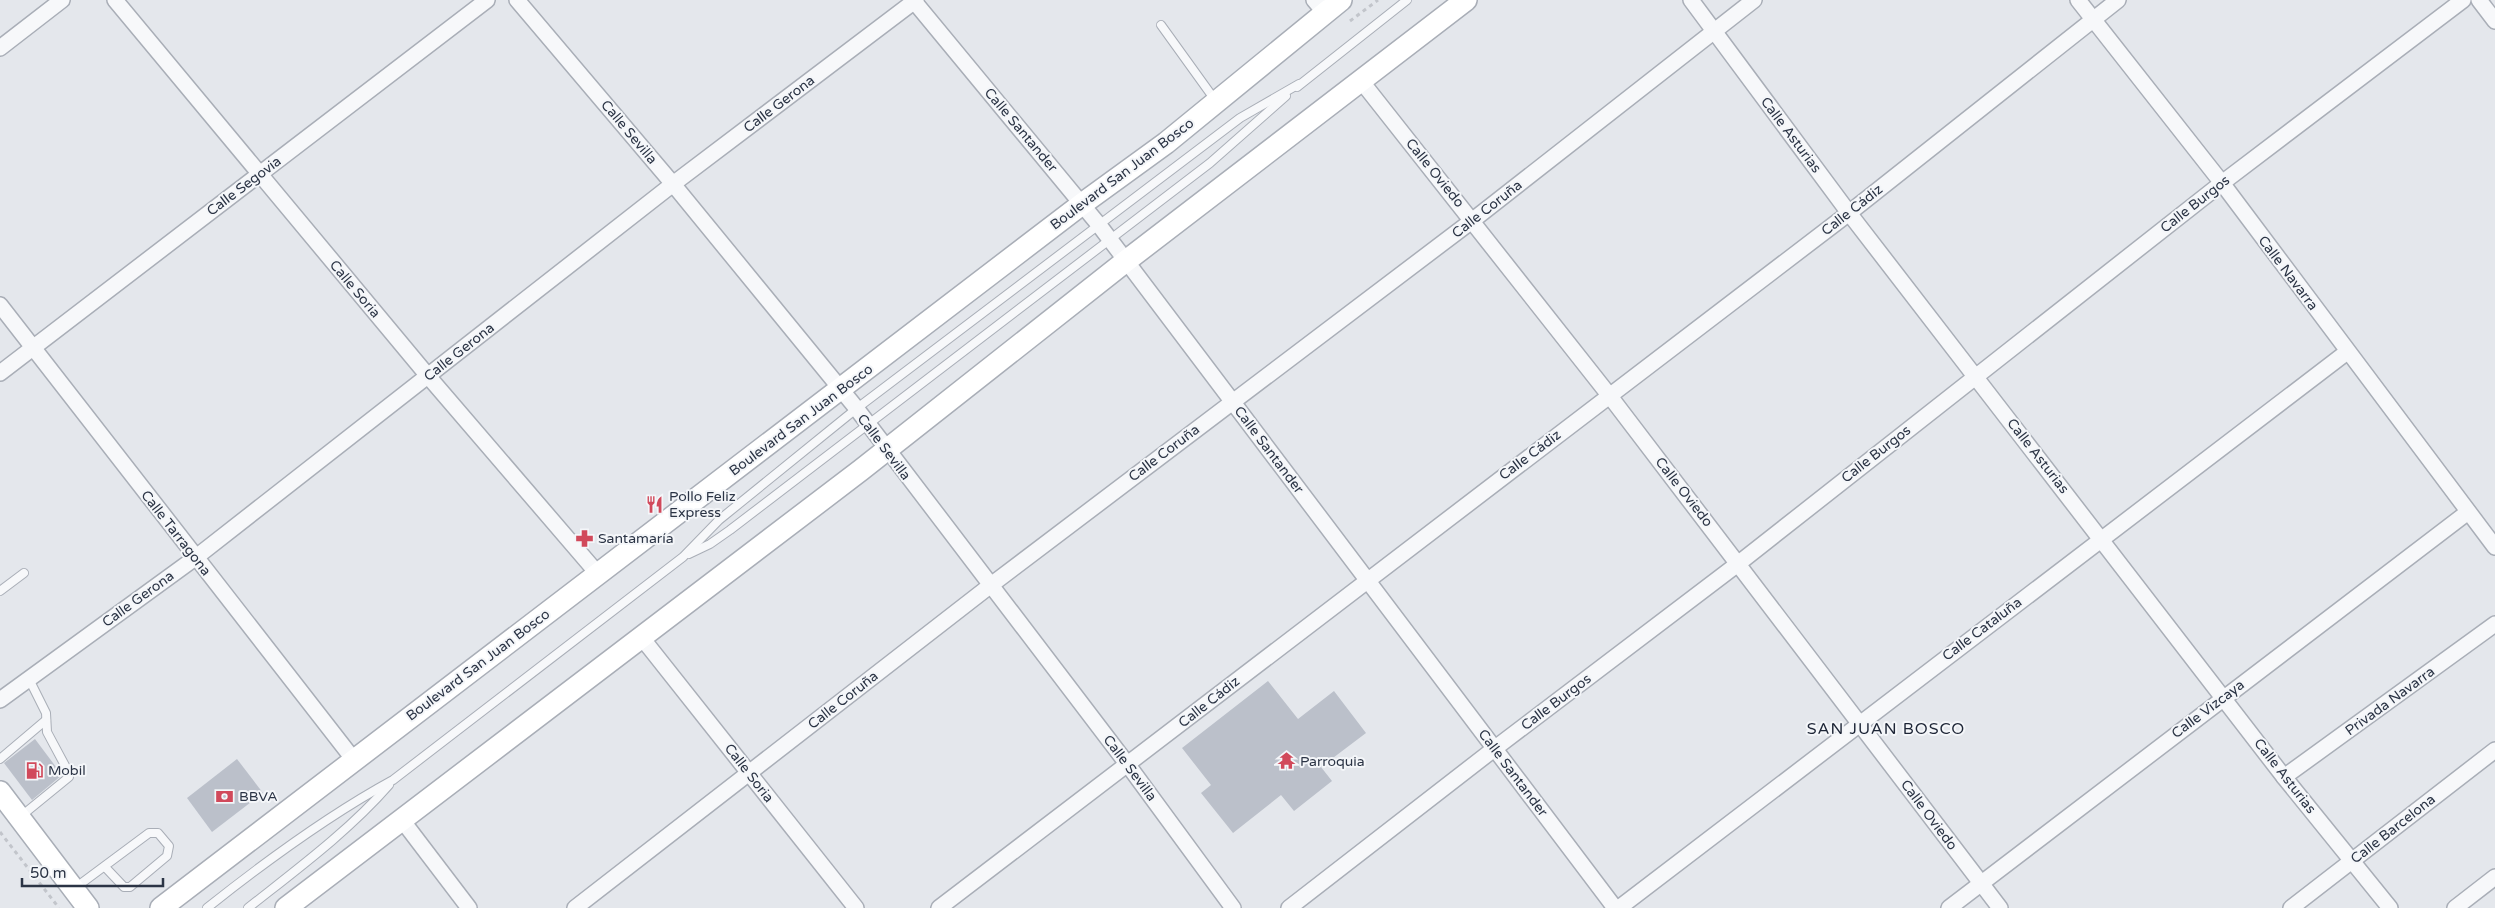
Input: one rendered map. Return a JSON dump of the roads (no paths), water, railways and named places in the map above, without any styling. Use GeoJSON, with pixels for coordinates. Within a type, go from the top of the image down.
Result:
{"type":"FeatureCollection","features":[{"type":"Feature","properties":{"kind":"street"},"geometry":{"type":"LineString","coordinates":[[0,48],[62,0]]}},
{"type":"Feature","properties":{"kind":"street","name":"Calle Soria"},"geometry":{"type":"LineString","coordinates":[[116,0],[428,376],[598,574]]}},
{"type":"Feature","properties":{"kind":"street","name":"Calle Segovia"},"geometry":{"type":"LineString","coordinates":[[0,373],[487,0]]}},
{"type":"Feature","properties":{"kind":"street","name":"Calle Sevilla"},"geometry":{"type":"LineString","coordinates":[[517,0],[673,184],[856,410],[1128,765],[1233,908]]}},
{"type":"Feature","properties":{"kind":"street","name":"Calle Gerona"},"geometry":{"type":"LineString","coordinates":[[0,700],[194,558],[673,184],[914,0]]}},
{"type":"Feature","properties":{"kind":"street","name":"Calle Santander"},"geometry":{"type":"LineString","coordinates":[[914,0],[1111,240],[1366,581],[1615,908]]}},
{"type":"Feature","properties":{"kind":"street"},"geometry":{"type":"LineString","coordinates":[[286,908],[642,638],[1466,0]]}},
{"type":"Feature","properties":{"kind":"street","name":"Calle Asturias"},"geometry":{"type":"LineString","coordinates":[[1691,0],[1849,213],[2284,777],[2390,908]]}},
{"type":"Feature","properties":{"kind":"street","name":"Calle Coruña"},"geometry":{"type":"LineString","coordinates":[[575,908],[991,585],[1473,220],[1754,0]]}},
{"type":"Feature","properties":{"kind":"street","name":"Calle Navarra"},"geometry":{"type":"LineString","coordinates":[[2078,0],[2222,183],[2346,352],[2495,547]]}},
{"type":"Feature","properties":{"kind":"street","name":"Calle Cádiz"},"geometry":{"type":"LineString","coordinates":[[939,908],[1849,213],[2118,0]]}},
{"type":"Feature","properties":{"kind":"street","name":"Calle Burgos"},"geometry":{"type":"LineString","coordinates":[[1289,908],[1494,748],[1739,563],[2222,183],[2463,0]]}},
{"type":"Feature","properties":{"kind":"street"},"geometry":{"type":"LineString","coordinates":[[2479,0],[2495,21]]}},
{"type":"Feature","properties":{"kind":"street","name":"Boulevard San Juan Bosco"},"geometry":{"type":"LineString","coordinates":[[161,908],[1082,204],[1166,143],[1216,102],[1327,4]]}},
{"type":"Feature","properties":{"kind":"street","name":"Calle Oviedo"},"geometry":{"type":"LineString","coordinates":[[1362,82],[1473,220],[1739,563],[2000,908]]}},
{"type":"Feature","properties":{"kind":"street","name":"Calle Tarragona"},"geometry":{"type":"LineString","coordinates":[[0,305],[194,558],[354,760]]}},
{"type":"Feature","properties":{"kind":"street","name":"Calle Cataluña"},"geometry":{"type":"LineString","coordinates":[[1619,908],[2346,352]]}},
{"type":"Feature","properties":{"kind":"street","name":"Calle Vizcaya"},"geometry":{"type":"LineString","coordinates":[[1949,908],[2468,512]]}},
{"type":"Feature","properties":{"kind":"street","name":"Privada Navarra"},"geometry":{"type":"LineString","coordinates":[[2284,777],[2495,624]]}},
{"type":"Feature","properties":{"kind":"street","name":"Calle Soria"},"geometry":{"type":"LineString","coordinates":[[642,638],[856,908]]}},
{"type":"Feature","properties":{"kind":"street","name":"Calle Barcelona"},"geometry":{"type":"LineString","coordinates":[[2291,908],[2495,750]]}},
{"type":"Feature","properties":{"kind":"street"},"geometry":{"type":"LineString","coordinates":[[0,792],[88,908]]}},
{"type":"Feature","properties":{"kind":"street"},"geometry":{"type":"LineString","coordinates":[[402,820],[469,908]]}},
{"type":"Feature","properties":{"kind":"street"},"geometry":{"type":"LineString","coordinates":[[2455,908],[2495,877]]}},
{"type":"Feature","properties":{"kind":"lane"},"geometry":{"type":"LineString","coordinates":[[682,557],[710,544],[730,530],[1111,240],[1210,163],[1299,84],[1406,0]]}},
{"type":"Feature","properties":{"kind":"lane"},"geometry":{"type":"LineString","coordinates":[[1160,25],[1216,102]]}},
{"type":"Feature","properties":{"kind":"lane"},"geometry":{"type":"LineString","coordinates":[[248,908],[361,814],[393,780],[682,557],[719,520],[856,410],[1240,118],[1299,84]]}},
{"type":"Feature","properties":{"kind":"lane"},"geometry":{"type":"LineString","coordinates":[[0,591],[24,573]]}},
{"type":"Feature","properties":{"kind":"lane"},"geometry":{"type":"LineString","coordinates":[[19,817],[69,777],[47,732],[46,712],[29,679]]}},
{"type":"Feature","properties":{"kind":"lane"},"geometry":{"type":"LineString","coordinates":[[0,760],[46,720]]}},
{"type":"Feature","properties":{"kind":"lane"},"geometry":{"type":"LineString","coordinates":[[206,908],[316,826],[362,796],[393,780]]}},
{"type":"Feature","properties":{"kind":"lane"},"geometry":{"type":"LineString","coordinates":[[74,890],[149,833],[158,833],[169,846],[167,856],[130,887],[124,887],[105,867]]}},
{"type":"Feature","properties":{"kind":"place","name":"Pollo Feliz Express"},"geometry":{"type":"Point","coordinates":[655,504]}},
{"type":"Feature","properties":{"kind":"place","name":"Santamaría"},"geometry":{"type":"Point","coordinates":[584,538]}},
{"type":"Feature","properties":{"kind":"place","name":"Parroquia"},"geometry":{"type":"Point","coordinates":[1286,761]}},
{"type":"Feature","properties":{"kind":"place","name":"Mobil"},"geometry":{"type":"Point","coordinates":[34,770]}},
{"type":"Feature","properties":{"kind":"place","name":"BBVA"},"geometry":{"type":"Point","coordinates":[225,796]}},
{"type":"Feature","properties":{"kind":"district","name":"SAN JUAN BOSCO"},"geometry":{"type":"Point","coordinates":[1886,729]}}]}
